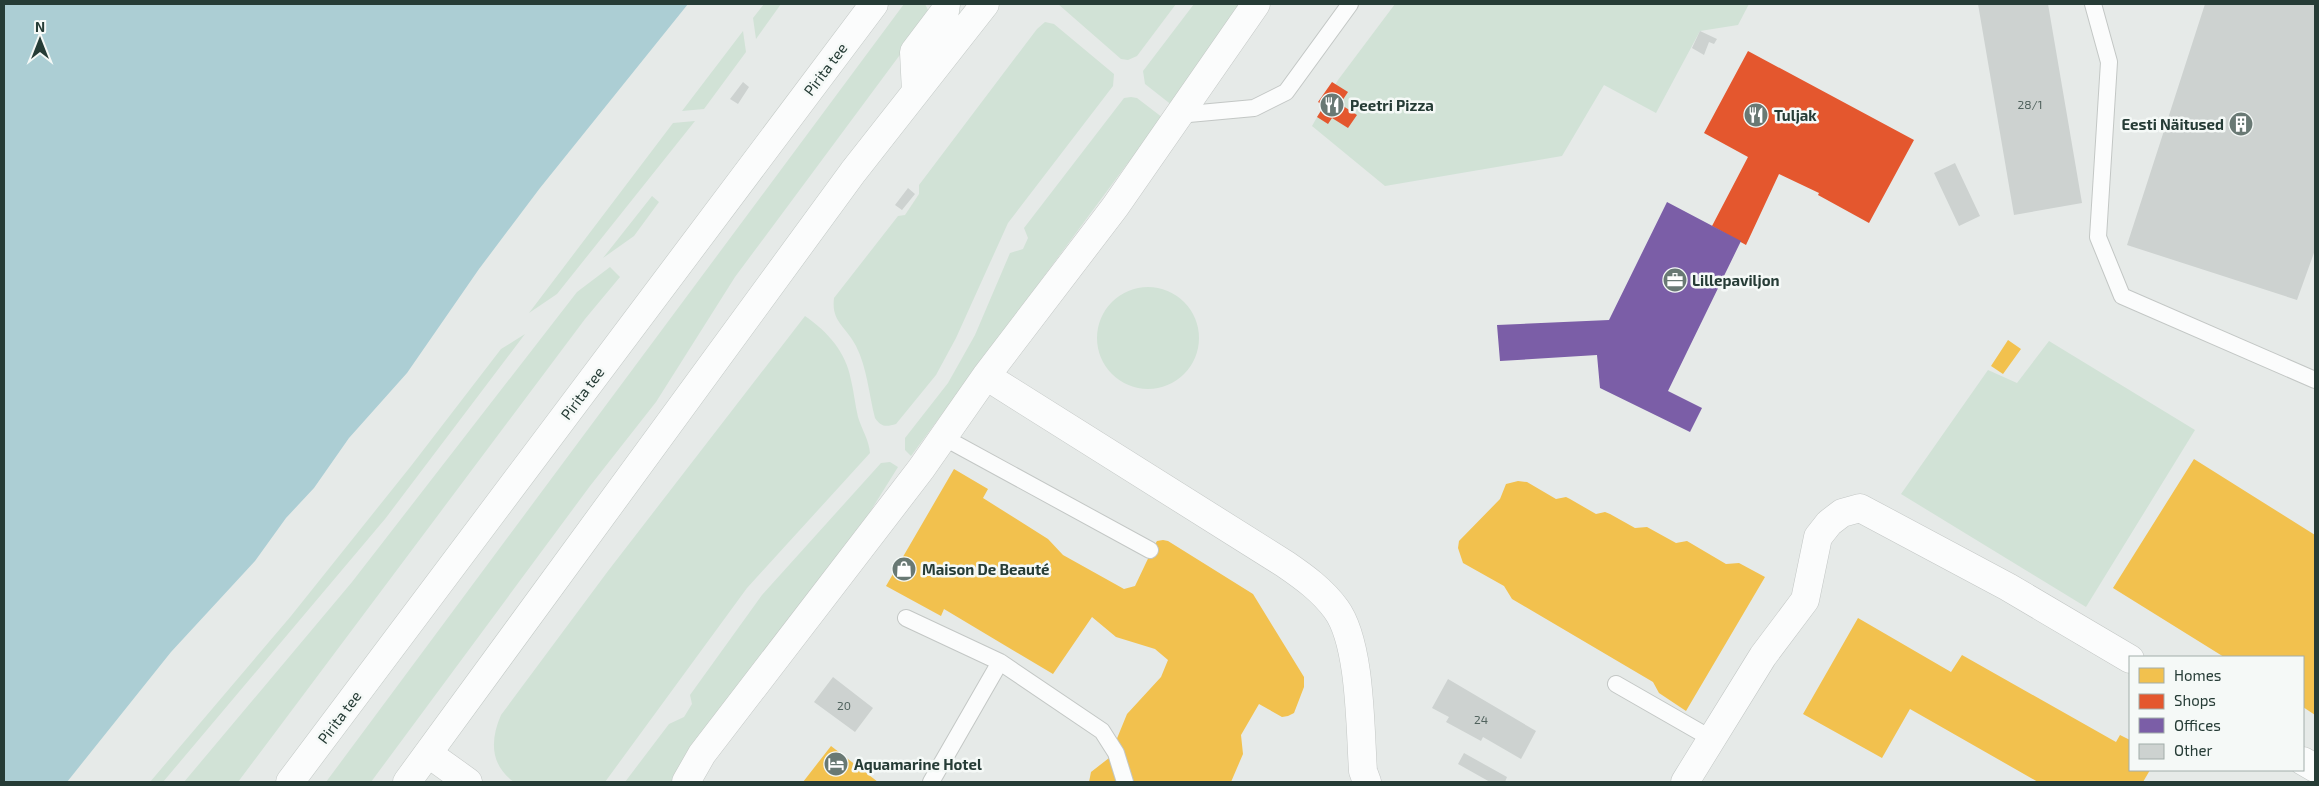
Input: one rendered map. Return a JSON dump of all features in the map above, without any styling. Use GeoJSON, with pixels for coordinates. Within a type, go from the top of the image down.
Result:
{"type":"FeatureCollection","features":[{"type":"Feature","properties":{"kind":"street","name":"Pirita tee"},"geometry":{"type":"LineString","coordinates":[[290,782],[874,4]]}},
{"type":"Feature","properties":{"kind":"street"},"geometry":{"type":"LineString","coordinates":[[916,92],[914,52],[945,10],[946,4]]}},
{"type":"Feature","properties":{"kind":"street"},"geometry":{"type":"LineString","coordinates":[[407,782],[853,172],[985,4]]}},
{"type":"Feature","properties":{"kind":"street"},"geometry":{"type":"LineString","coordinates":[[686,782],[702,754],[1115,207],[1256,4]]}},
{"type":"Feature","properties":{"kind":"street"},"geometry":{"type":"LineString","coordinates":[[986,376],[1276,558],[1318,587],[1338,610],[1354,651],[1363,771],[1367,782]]}},
{"type":"Feature","properties":{"kind":"street"},"geometry":{"type":"LineString","coordinates":[[1685,782],[1762,656],[1805,600],[1818,537],[1829,523],[1842,513],[1860,508],[2008,587],[2129,658]]}},
{"type":"Feature","properties":{"kind":"street"},"geometry":{"type":"LineString","coordinates":[[429,754],[468,782]]}},
{"type":"Feature","properties":{"kind":"street"},"geometry":{"type":"LineString","coordinates":[[2304,762],[2315,768]]}},
{"type":"Feature","properties":{"kind":"lane"},"geometry":{"type":"LineString","coordinates":[[1178,115],[1254,108],[1286,92],[1350,4]]}},
{"type":"Feature","properties":{"kind":"lane"},"geometry":{"type":"LineString","coordinates":[[2093,4],[2109,62],[2098,237],[2122,296],[2315,380]]}},
{"type":"Feature","properties":{"kind":"lane"},"geometry":{"type":"LineString","coordinates":[[943,437],[1150,550]]}},
{"type":"Feature","properties":{"kind":"lane"},"geometry":{"type":"LineString","coordinates":[[906,618],[1000,662],[1102,731],[1116,753],[1124,782]]}},
{"type":"Feature","properties":{"kind":"lane"},"geometry":{"type":"LineString","coordinates":[[931,782],[1000,662]]}},
{"type":"Feature","properties":{"kind":"lane"},"geometry":{"type":"LineString","coordinates":[[1616,684],[1712,738]]}},
{"type":"Feature","properties":{"kind":"green space"},"geometry":{"type":"Polygon","coordinates":[[[764,4],[781,4],[756,39],[753,18],[764,4]]]}},
{"type":"Feature","properties":{"kind":"green space"},"geometry":{"type":"Polygon","coordinates":[[[904,4],[925,4],[928,10],[928,17],[735,277],[656,402],[590,486],[371,782],[326,782],[904,4]]]}},
{"type":"Feature","properties":{"kind":"green space"},"geometry":{"type":"Polygon","coordinates":[[[1058,4],[1176,4],[1137,56],[1128,60],[1121,59],[1058,4]]]}},
{"type":"Feature","properties":{"kind":"green space"},"geometry":{"type":"Polygon","coordinates":[[[1194,4],[1242,4],[1173,106],[1145,84],[1143,71],[1194,4]]]}},
{"type":"Feature","properties":{"kind":"green space"},"geometry":{"type":"Polygon","coordinates":[[[1395,4],[1749,4],[1738,25],[1700,31],[1656,113],[1604,85],[1562,156],[1385,186],[1312,126],[1338,80],[1395,4]]]}},
{"type":"Feature","properties":{"kind":"green space"},"geometry":{"type":"Polygon","coordinates":[[[1045,22],[1054,24],[1114,74],[1113,86],[1008,223],[956,338],[936,375],[896,424],[882,425],[875,418],[860,354],[837,318],[834,298],[898,216],[905,215],[919,194],[919,185],[1037,29],[1045,22]]]}},
{"type":"Feature","properties":{"kind":"green space"},"geometry":{"type":"Polygon","coordinates":[[[743,31],[746,52],[704,109],[682,111],[743,31]]]}},
{"type":"Feature","properties":{"kind":"green space"},"geometry":{"type":"Polygon","coordinates":[[[1124,98],[1137,98],[1167,121],[1145,149],[1127,164],[911,456],[905,450],[905,438],[948,383],[975,335],[1010,253],[1023,249],[1028,238],[1024,228],[1124,98]]]}},
{"type":"Feature","properties":{"kind":"green space"},"geometry":{"type":"Polygon","coordinates":[[[695,121],[557,294],[529,313],[673,123],[695,121]]]}},
{"type":"Feature","properties":{"kind":"green space"},"geometry":{"type":"Polygon","coordinates":[[[652,196],[659,202],[634,236],[603,258],[652,196]]]}},
{"type":"Feature","properties":{"kind":"green space"},"geometry":{"type":"Polygon","coordinates":[[[610,267],[620,277],[585,319],[238,782],[184,782],[352,582],[577,292],[610,267]]]}},
{"type":"Feature","properties":{"kind":"green space"},"geometry":{"type":"Polygon","coordinates":[[[1148,287],[1167,291],[1184,302],[1195,319],[1199,338],[1195,357],[1184,374],[1167,385],[1148,389],[1129,385],[1112,374],[1101,357],[1097,338],[1101,319],[1112,302],[1129,291],[1148,287]]]}},
{"type":"Feature","properties":{"kind":"green space"},"geometry":{"type":"Polygon","coordinates":[[[805,316],[828,336],[845,360],[849,370],[858,417],[867,439],[870,453],[747,588],[605,782],[514,782],[500,768],[494,752],[495,734],[501,715],[608,571],[805,316]]]}},
{"type":"Feature","properties":{"kind":"green space"},"geometry":{"type":"Polygon","coordinates":[[[525,334],[385,519],[163,782],[150,782],[291,616],[411,466],[501,349],[525,334]]]}},
{"type":"Feature","properties":{"kind":"green space"},"geometry":{"type":"Polygon","coordinates":[[[2049,341],[2195,430],[2086,607],[1901,494],[1988,370],[2017,383],[2049,341]]]}},
{"type":"Feature","properties":{"kind":"green space"},"geometry":{"type":"Polygon","coordinates":[[[890,462],[898,467],[840,560],[672,782],[625,782],[669,724],[684,717],[692,704],[690,695],[762,595],[881,463],[890,462]]]}},
{"type":"Feature","properties":{"kind":"water"},"geometry":{"type":"Polygon","coordinates":[[[4,4],[688,4],[540,188],[479,269],[407,373],[349,438],[314,488],[286,518],[255,561],[171,652],[67,782],[4,782],[4,4]]]}},
{"type":"Feature","properties":{"kind":"building: Homes"},"geometry":{"type":"Polygon","coordinates":[[[2008,340],[2021,349],[2003,374],[1991,366],[2008,340]]]}},
{"type":"Feature","properties":{"kind":"building: Homes"},"geometry":{"type":"Polygon","coordinates":[[[2194,459],[2315,535],[2315,715],[2304,708],[2304,656],[2222,656],[2113,588],[2194,459]]]}},
{"type":"Feature","properties":{"kind":"building: Homes"},"geometry":{"type":"Polygon","coordinates":[[[954,469],[988,489],[983,498],[1048,539],[1063,555],[1124,589],[1135,586],[1157,541],[1163,540],[1168,541],[1253,594],[1304,677],[1304,687],[1294,713],[1282,717],[1259,704],[1241,735],[1243,754],[1231,782],[1089,782],[1091,772],[1109,758],[1127,714],[1161,677],[1168,660],[1155,649],[1116,637],[1092,617],[1053,674],[944,609],[941,616],[886,586],[954,469]]]}},
{"type":"Feature","properties":{"kind":"building: Homes"},"geometry":{"type":"Polygon","coordinates":[[[1518,481],[1527,482],[1556,499],[1566,497],[1596,514],[1605,512],[1610,514],[1635,528],[1647,527],[1676,543],[1687,541],[1726,564],[1739,563],[1765,577],[1686,711],[1659,693],[1653,682],[1512,599],[1504,586],[1463,563],[1458,548],[1459,541],[1500,499],[1506,484],[1518,481]]]}},
{"type":"Feature","properties":{"kind":"building: Homes"},"geometry":{"type":"Polygon","coordinates":[[[1858,618],[1951,672],[1962,655],[2116,742],[2120,735],[2129,740],[2129,771],[2149,771],[2143,782],[2038,782],[1910,709],[1882,758],[1803,714],[1858,618]]]}},
{"type":"Feature","properties":{"kind":"building: Homes","name":"Aquamarine Hotel"},"geometry":{"type":"Polygon","coordinates":[[[831,746],[878,782],[803,782],[831,746]]]}},
{"type":"Feature","properties":{"kind":"building: Shops"},"geometry":{"type":"Polygon","coordinates":[[[1748,51],[1914,140],[1869,223],[1818,195],[1819,193],[1779,174],[1746,245],[1712,226],[1748,157],[1704,133],[1748,51]]]}},
{"type":"Feature","properties":{"kind":"building: Shops","name":"Peetri Pizza"},"geometry":{"type":"Polygon","coordinates":[[[1332,82],[1348,92],[1340,104],[1357,115],[1348,128],[1332,118],[1328,124],[1317,117],[1324,106],[1318,102],[1332,82]]]}},
{"type":"Feature","properties":{"kind":"building: Offices","name":"Lillepaviljon"},"geometry":{"type":"Polygon","coordinates":[[[1667,202],[1741,241],[1668,391],[1702,408],[1690,432],[1600,388],[1597,355],[1500,361],[1497,325],[1609,320],[1667,202]]]}},
{"type":"Feature","properties":{"kind":"building: Other"},"geometry":{"type":"Polygon","coordinates":[[[1978,4],[2048,4],[2082,203],[2014,215],[1978,4]]]}},
{"type":"Feature","properties":{"kind":"building: Other","name":"Eesti Näitused"},"geometry":{"type":"Polygon","coordinates":[[[2205,4],[2315,4],[2315,250],[2297,300],[2127,245],[2205,4]]]}},
{"type":"Feature","properties":{"kind":"building: Other"},"geometry":{"type":"Polygon","coordinates":[[[1700,31],[1717,39],[1714,44],[1709,42],[1704,55],[1692,48],[1700,31]]]}},
{"type":"Feature","properties":{"kind":"building: Other"},"geometry":{"type":"Polygon","coordinates":[[[743,82],[749,87],[738,104],[730,99],[743,82]]]}},
{"type":"Feature","properties":{"kind":"building: Other"},"geometry":{"type":"Polygon","coordinates":[[[1955,163],[1980,216],[1959,226],[1934,173],[1955,163]]]}},
{"type":"Feature","properties":{"kind":"building: Other"},"geometry":{"type":"Polygon","coordinates":[[[908,188],[915,194],[902,210],[895,205],[908,188]]]}},
{"type":"Feature","properties":{"kind":"building: Other"},"geometry":{"type":"Polygon","coordinates":[[[833,677],[873,708],[855,732],[814,702],[833,677]]]}},
{"type":"Feature","properties":{"kind":"building: Other"},"geometry":{"type":"Polygon","coordinates":[[[1448,679],[1536,731],[1521,759],[1483,737],[1481,741],[1446,722],[1449,717],[1432,708],[1448,679]]]}},
{"type":"Feature","properties":{"kind":"building: Other"},"geometry":{"type":"Polygon","coordinates":[[[1464,753],[1507,777],[1505,782],[1490,782],[1458,764],[1464,753]]]}},
{"type":"Feature","properties":{"kind":"place","name":"Peetri Pizza"},"geometry":{"type":"Point","coordinates":[1332,105]}},
{"type":"Feature","properties":{"kind":"place","name":"Tuljak"},"geometry":{"type":"Point","coordinates":[1756,115]}},
{"type":"Feature","properties":{"kind":"place","name":"Eesti Näitused"},"geometry":{"type":"Point","coordinates":[2241,124]}},
{"type":"Feature","properties":{"kind":"place","name":"Lillepaviljon"},"geometry":{"type":"Point","coordinates":[1675,280]}},
{"type":"Feature","properties":{"kind":"place","name":"Maison De Beauté"},"geometry":{"type":"Point","coordinates":[904,569]}},
{"type":"Feature","properties":{"kind":"place","name":"Aquamarine Hotel"},"geometry":{"type":"Point","coordinates":[836,764]}}]}
